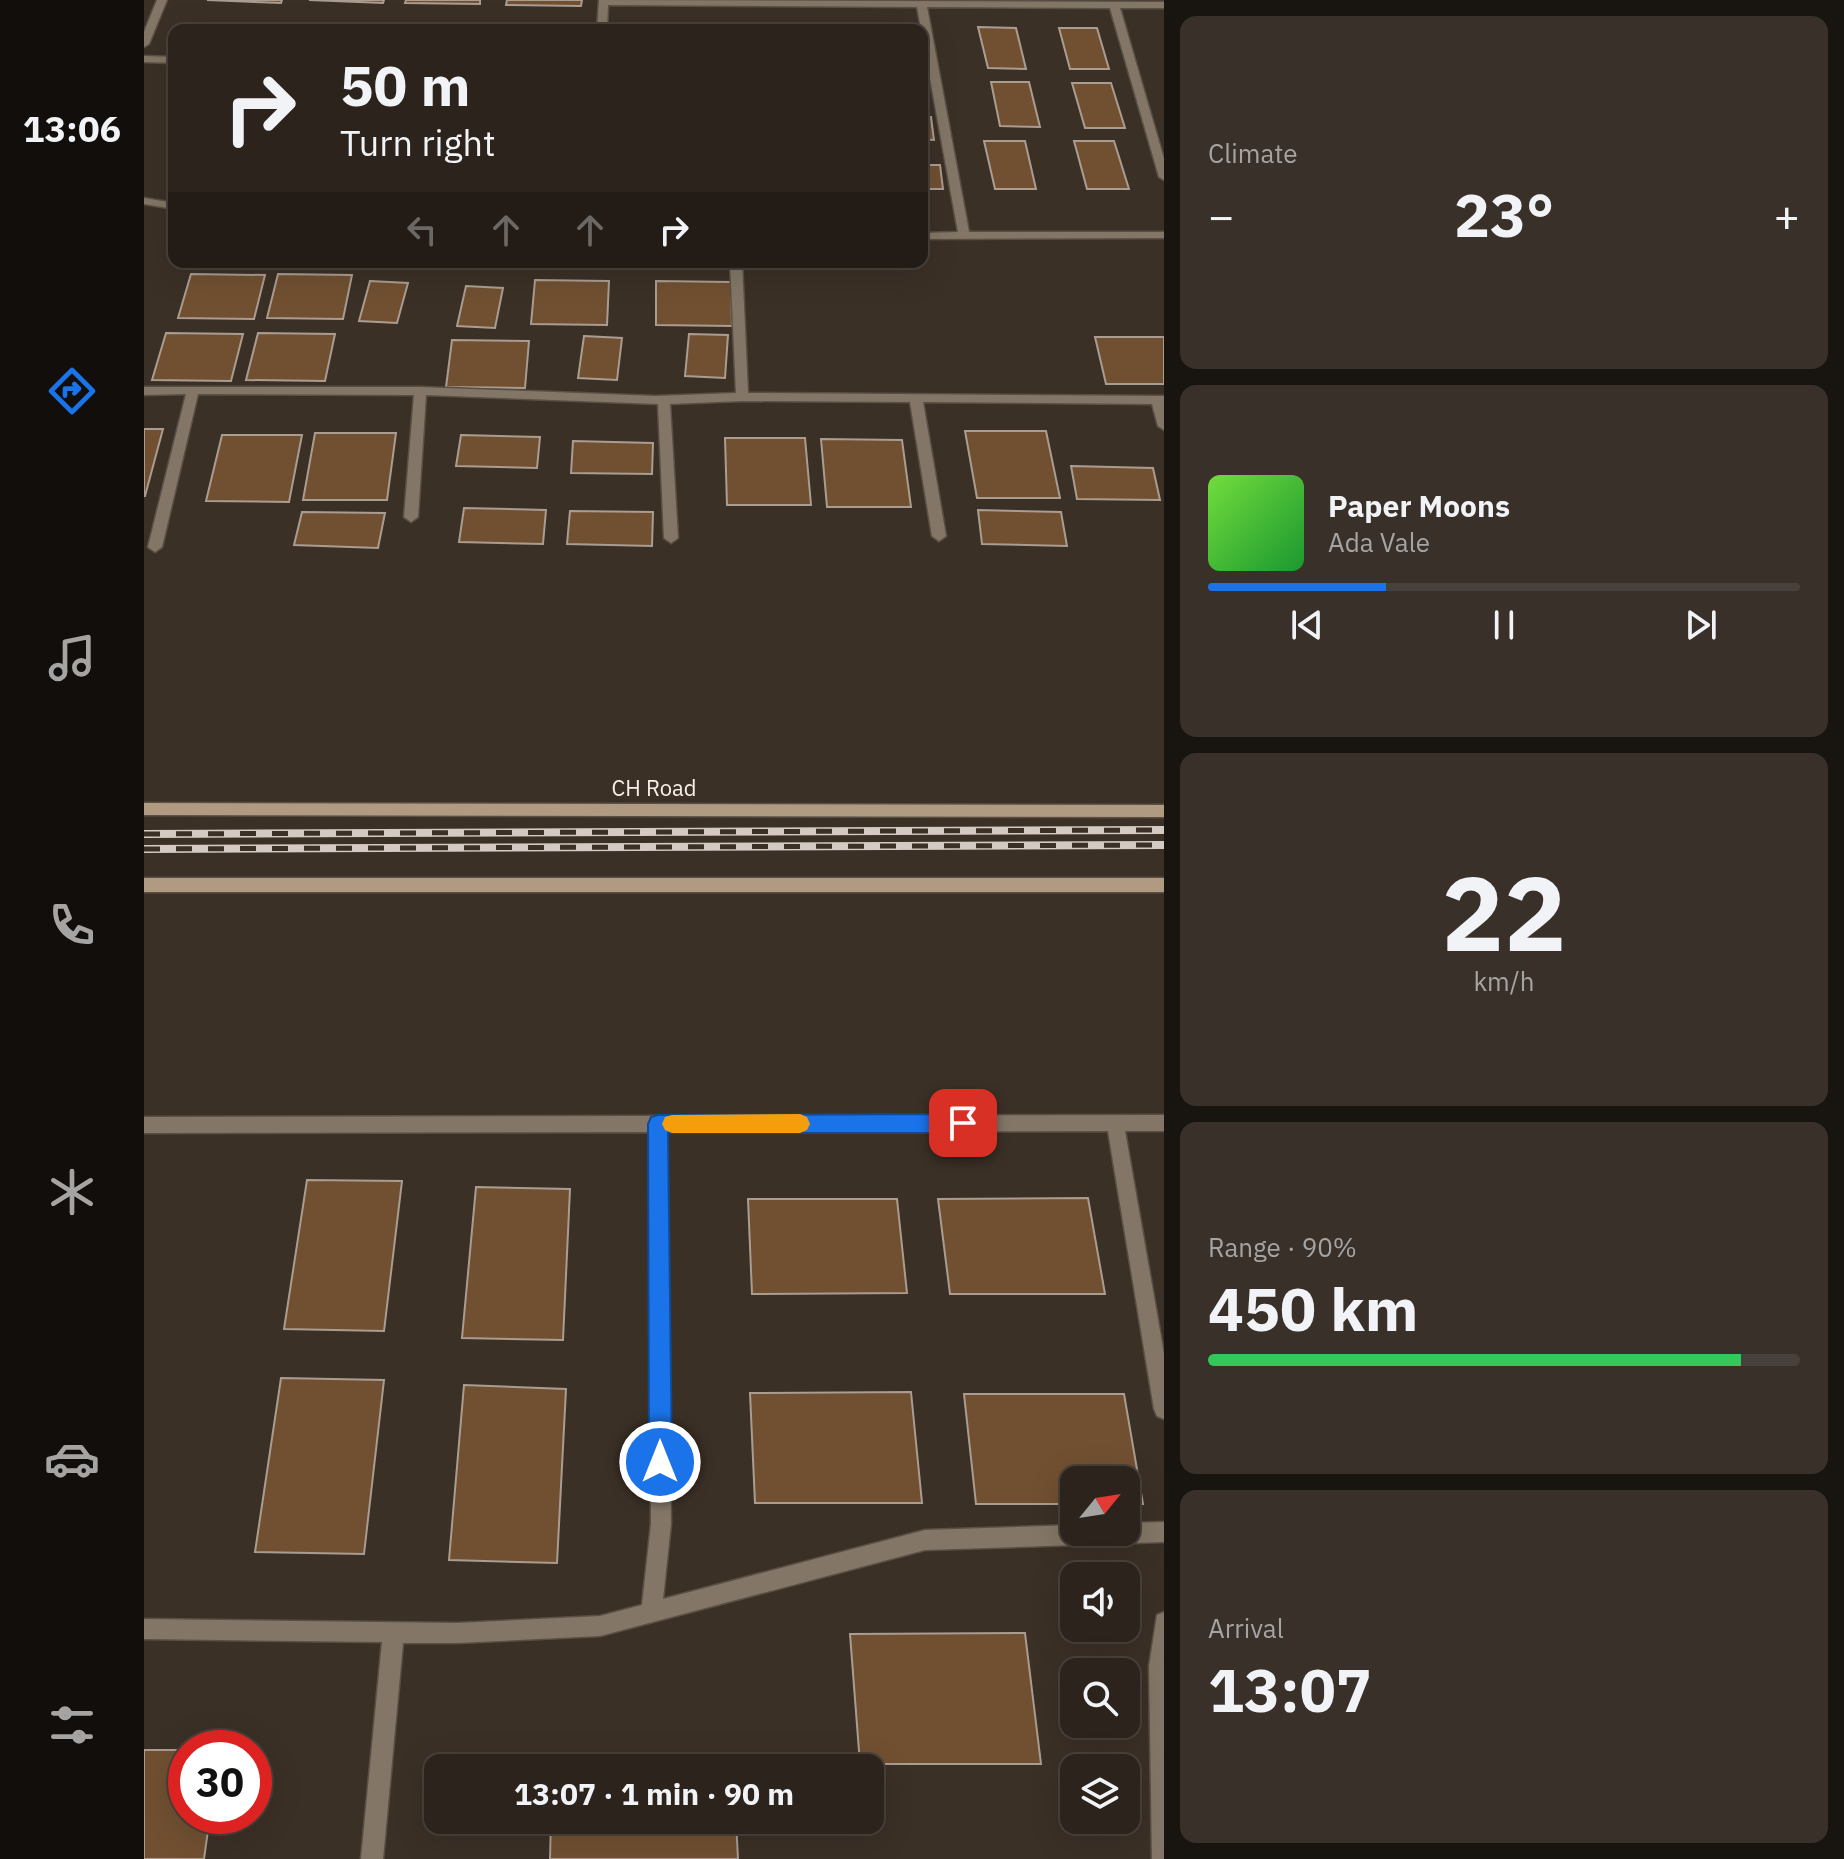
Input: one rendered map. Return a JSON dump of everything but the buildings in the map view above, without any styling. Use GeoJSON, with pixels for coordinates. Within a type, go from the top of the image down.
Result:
{"type":"FeatureCollection","features":[{"type":"Feature","properties":{"kind":"street"},"geometry":{"type":"LineString","coordinates":[[144,44],[162,0]]}},
{"type":"Feature","properties":{"kind":"street"},"geometry":{"type":"LineString","coordinates":[[602,24],[604,1],[1164,5]]}},
{"type":"Feature","properties":{"kind":"street"},"geometry":{"type":"LineString","coordinates":[[922,5],[926,24]]}},
{"type":"Feature","properties":{"kind":"street"},"geometry":{"type":"LineString","coordinates":[[1114,5],[1164,177]]}},
{"type":"Feature","properties":{"kind":"street"},"geometry":{"type":"LineString","coordinates":[[928,37],[964,236]]}},
{"type":"Feature","properties":{"kind":"street"},"geometry":{"type":"LineString","coordinates":[[144,59],[168,60]]}},
{"type":"Feature","properties":{"kind":"street"},"geometry":{"type":"LineString","coordinates":[[928,91],[938,91]]}},
{"type":"Feature","properties":{"kind":"street"},"geometry":{"type":"LineString","coordinates":[[144,201],[168,205]]}},
{"type":"Feature","properties":{"kind":"street"},"geometry":{"type":"LineString","coordinates":[[928,236],[1164,235]]}},
{"type":"Feature","properties":{"kind":"street"},"geometry":{"type":"LineString","coordinates":[[736,268],[742,397]]}},
{"type":"Feature","properties":{"kind":"street"},"geometry":{"type":"LineString","coordinates":[[155,547],[193,390]]}},
{"type":"Feature","properties":{"kind":"street"},"geometry":{"type":"LineString","coordinates":[[144,391],[420,391],[664,399],[1160,400],[1164,426]]}},
{"type":"Feature","properties":{"kind":"street"},"geometry":{"type":"LineString","coordinates":[[411,517],[420,391]]}},
{"type":"Feature","properties":{"kind":"street"},"geometry":{"type":"LineString","coordinates":[[664,399],[671,538]]}},
{"type":"Feature","properties":{"kind":"street"},"geometry":{"type":"LineString","coordinates":[[916,399],[939,536]]}},
{"type":"Feature","properties":{"kind":"street","name":"CH Road"},"geometry":{"type":"LineString","coordinates":[[144,809],[1164,811]]}},
{"type":"Feature","properties":{"kind":"street"},"geometry":{"type":"LineString","coordinates":[[144,885],[1164,885]]}},
{"type":"Feature","properties":{"kind":"street"},"geometry":{"type":"LineString","coordinates":[[1115,1123],[1164,1409]]}},
{"type":"Feature","properties":{"kind":"street"},"geometry":{"type":"LineString","coordinates":[[144,1125],[1164,1123]]}},
{"type":"Feature","properties":{"kind":"street"},"geometry":{"type":"LineString","coordinates":[[651,1613],[661,1524],[658,1124]]}},
{"type":"Feature","properties":{"kind":"street"},"geometry":{"type":"LineString","coordinates":[[144,1629],[457,1633],[600,1626],[925,1540],[1164,1532]]}},
{"type":"Feature","properties":{"kind":"street"},"geometry":{"type":"LineString","coordinates":[[1163,1859],[1160,1666],[1164,1622]]}},
{"type":"Feature","properties":{"kind":"street"},"geometry":{"type":"LineString","coordinates":[[372,1859],[393,1633]]}},
{"type":"Feature","properties":{"kind":"railway"},"geometry":{"type":"LineString","coordinates":[[144,834],[1164,830]]}},
{"type":"Feature","properties":{"kind":"railway"},"geometry":{"type":"LineString","coordinates":[[144,849],[1164,845]]}},
{"type":"Feature","properties":{"kind":"slow traffic"},"geometry":{"type":"LineString","coordinates":[[672,1124],[800,1124]]}},
{"type":"Feature","properties":{"kind":"route"},"geometry":{"type":"LineString","coordinates":[[660,1462],[658,1124],[963,1123]]}}]}
